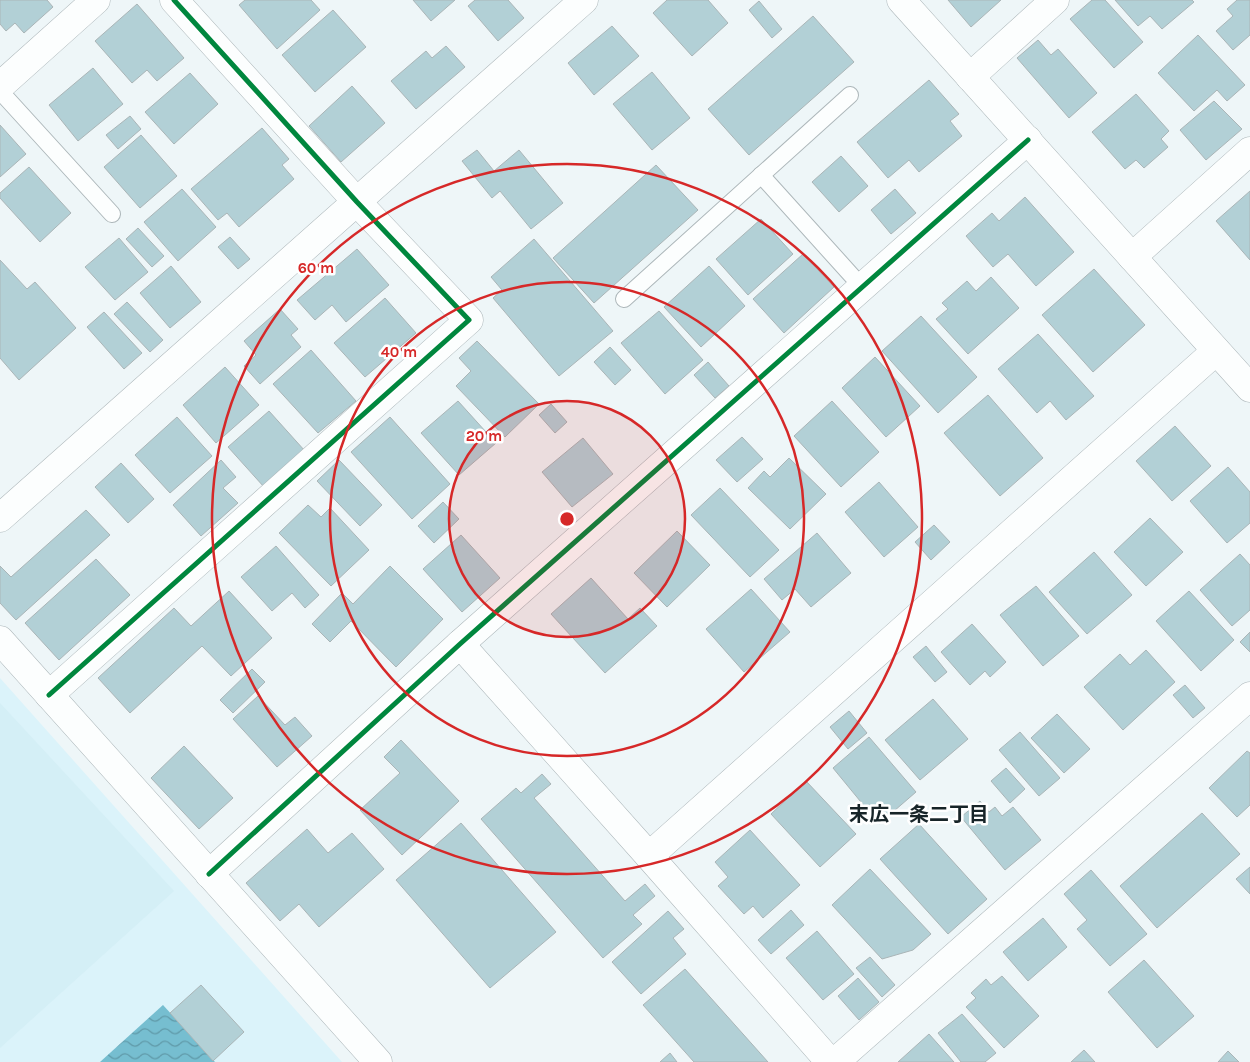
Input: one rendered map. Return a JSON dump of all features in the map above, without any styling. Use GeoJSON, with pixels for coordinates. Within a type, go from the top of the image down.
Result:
{"type":"FeatureCollection","features":[{"type":"Feature","properties":{"kind":"street"},"geometry":{"type":"LineString","coordinates":[[0,86],[96,0]]}},
{"type":"Feature","properties":{"kind":"street"},"geometry":{"type":"LineString","coordinates":[[49,695],[469,320],[357,202],[174,0]]}},
{"type":"Feature","properties":{"kind":"street"},"geometry":{"type":"LineString","coordinates":[[0,518],[584,0]]}},
{"type":"Feature","properties":{"kind":"street"},"geometry":{"type":"LineString","coordinates":[[901,0],[1250,388]]}},
{"type":"Feature","properties":{"kind":"street"},"geometry":{"type":"LineString","coordinates":[[970,77],[1055,0]]}},
{"type":"Feature","properties":{"kind":"street"},"geometry":{"type":"LineString","coordinates":[[209,874],[460,644],[1028,140]]}},
{"type":"Feature","properties":{"kind":"street"},"geometry":{"type":"LineString","coordinates":[[1132,257],[1250,151]]}},
{"type":"Feature","properties":{"kind":"street"},"geometry":{"type":"LineString","coordinates":[[649,856],[1216,351]]}},
{"type":"Feature","properties":{"kind":"street"},"geometry":{"type":"LineString","coordinates":[[0,640],[378,1062]]}},
{"type":"Feature","properties":{"kind":"street"},"geometry":{"type":"LineString","coordinates":[[460,644],[830,1062]]}},
{"type":"Feature","properties":{"kind":"street"},"geometry":{"type":"LineString","coordinates":[[835,1062],[1250,696]]}},
{"type":"Feature","properties":{"kind":"lane"},"geometry":{"type":"LineString","coordinates":[[0,92],[112,214]]}},
{"type":"Feature","properties":{"kind":"lane"},"geometry":{"type":"LineString","coordinates":[[624,299],[850,95]]}},
{"type":"Feature","properties":{"kind":"lane"},"geometry":{"type":"LineString","coordinates":[[761,175],[862,287]]}},
{"type":"Feature","properties":{"kind":"shaded area"},"geometry":{"type":"Polygon","coordinates":[[[0,678],[342,1062],[0,1062],[0,678]]]}},
{"type":"Feature","properties":{"kind":"shaded area"},"geometry":{"type":"Polygon","coordinates":[[[0,703],[174,891],[0,1048],[0,703]]]}},
{"type":"Feature","properties":{"kind":"water"},"geometry":{"type":"Polygon","coordinates":[[[163,1005],[215,1062],[100,1062],[163,1005]]]}},
{"type":"Feature","properties":{"kind":"building"},"geometry":{"type":"Polygon","coordinates":[[[0,0],[47,0],[53,7],[24,33],[15,23],[6,31],[0,24],[0,0]]]}},
{"type":"Feature","properties":{"kind":"building"},"geometry":{"type":"Polygon","coordinates":[[[245,0],[311,0],[320,10],[277,49],[239,5],[245,0]]]}},
{"type":"Feature","properties":{"kind":"building"},"geometry":{"type":"Polygon","coordinates":[[[413,0],[455,0],[431,21],[413,0]]]}},
{"type":"Feature","properties":{"kind":"building"},"geometry":{"type":"Polygon","coordinates":[[[475,0],[508,0],[524,18],[498,41],[468,6],[475,0]]]}},
{"type":"Feature","properties":{"kind":"building"},"geometry":{"type":"Polygon","coordinates":[[[667,0],[708,0],[728,23],[692,56],[653,13],[667,0]]]}},
{"type":"Feature","properties":{"kind":"building"},"geometry":{"type":"Polygon","coordinates":[[[948,0],[1001,0],[971,27],[948,0]]]}},
{"type":"Feature","properties":{"kind":"building"},"geometry":{"type":"Polygon","coordinates":[[[1092,0],[1105,0],[1143,42],[1114,68],[1070,19],[1092,0]]]}},
{"type":"Feature","properties":{"kind":"building"},"geometry":{"type":"Polygon","coordinates":[[[1115,0],[1192,0],[1194,2],[1162,29],[1150,16],[1138,26],[1115,0]]]}},
{"type":"Feature","properties":{"kind":"building"},"geometry":{"type":"Polygon","coordinates":[[[1237,0],[1250,0],[1250,35],[1233,50],[1216,31],[1233,16],[1227,9],[1237,0]]]}},
{"type":"Feature","properties":{"kind":"building"},"geometry":{"type":"Polygon","coordinates":[[[759,1],[782,29],[772,38],[749,10],[759,1]]]}},
{"type":"Feature","properties":{"kind":"building"},"geometry":{"type":"Polygon","coordinates":[[[137,4],[184,58],[157,81],[147,70],[132,83],[95,41],[137,4]]]}},
{"type":"Feature","properties":{"kind":"building"},"geometry":{"type":"Polygon","coordinates":[[[333,10],[366,47],[315,92],[282,55],[333,10]]]}},
{"type":"Feature","properties":{"kind":"building"},"geometry":{"type":"Polygon","coordinates":[[[813,16],[854,62],[749,155],[708,109],[813,16]]]}},
{"type":"Feature","properties":{"kind":"building"},"geometry":{"type":"Polygon","coordinates":[[[612,26],[639,56],[594,95],[568,63],[612,26]]]}},
{"type":"Feature","properties":{"kind":"building"},"geometry":{"type":"Polygon","coordinates":[[[1198,35],[1245,85],[1227,101],[1217,90],[1194,111],[1158,73],[1198,35]]]}},
{"type":"Feature","properties":{"kind":"building"},"geometry":{"type":"Polygon","coordinates":[[[1038,40],[1051,55],[1058,49],[1097,93],[1069,118],[1017,58],[1038,40]]]}},
{"type":"Feature","properties":{"kind":"building"},"geometry":{"type":"Polygon","coordinates":[[[446,46],[465,67],[416,109],[391,81],[426,51],[432,58],[446,46]]]}},
{"type":"Feature","properties":{"kind":"building"},"geometry":{"type":"Polygon","coordinates":[[[93,68],[123,104],[78,141],[49,105],[93,68]]]}},
{"type":"Feature","properties":{"kind":"building"},"geometry":{"type":"Polygon","coordinates":[[[652,72],[690,118],[652,150],[613,104],[652,72]]]}},
{"type":"Feature","properties":{"kind":"building"},"geometry":{"type":"Polygon","coordinates":[[[190,73],[218,104],[174,144],[145,112],[190,73]]]}},
{"type":"Feature","properties":{"kind":"building"},"geometry":{"type":"Polygon","coordinates":[[[929,80],[959,114],[950,121],[962,136],[919,172],[909,160],[888,178],[857,142],[929,80]]]}},
{"type":"Feature","properties":{"kind":"building"},"geometry":{"type":"Polygon","coordinates":[[[352,86],[385,123],[341,162],[309,126],[352,86]]]}},
{"type":"Feature","properties":{"kind":"building"},"geometry":{"type":"Polygon","coordinates":[[[1136,94],[1169,131],[1161,139],[1168,147],[1144,168],[1136,160],[1125,169],[1092,132],[1136,94]]]}},
{"type":"Feature","properties":{"kind":"building"},"geometry":{"type":"Polygon","coordinates":[[[1214,101],[1242,129],[1206,160],[1180,130],[1214,101]]]}},
{"type":"Feature","properties":{"kind":"building"},"geometry":{"type":"Polygon","coordinates":[[[130,116],[141,129],[118,149],[106,135],[130,116]]]}},
{"type":"Feature","properties":{"kind":"building"},"geometry":{"type":"Polygon","coordinates":[[[0,125],[26,154],[0,177],[0,125]]]}},
{"type":"Feature","properties":{"kind":"building"},"geometry":{"type":"Polygon","coordinates":[[[262,128],[289,159],[282,165],[294,179],[239,227],[227,213],[218,220],[191,189],[262,128]]]}},
{"type":"Feature","properties":{"kind":"building"},"geometry":{"type":"Polygon","coordinates":[[[141,135],[177,176],[140,208],[104,167],[141,135]]]}},
{"type":"Feature","properties":{"kind":"building"},"geometry":{"type":"Polygon","coordinates":[[[477,150],[494,171],[519,150],[563,203],[531,229],[500,191],[492,198],[462,161],[477,150]]]}},
{"type":"Feature","properties":{"kind":"building"},"geometry":{"type":"Polygon","coordinates":[[[841,156],[868,186],[839,212],[812,182],[841,156]]]}},
{"type":"Feature","properties":{"kind":"building"},"geometry":{"type":"Polygon","coordinates":[[[656,165],[698,210],[594,303],[553,258],[656,165]]]}},
{"type":"Feature","properties":{"kind":"building"},"geometry":{"type":"Polygon","coordinates":[[[29,167],[71,213],[40,242],[0,198],[0,193],[29,167]]]}},
{"type":"Feature","properties":{"kind":"building"},"geometry":{"type":"Polygon","coordinates":[[[182,189],[216,227],[178,261],[144,222],[182,189]]]}},
{"type":"Feature","properties":{"kind":"building"},"geometry":{"type":"Polygon","coordinates":[[[895,189],[916,213],[891,234],[871,210],[895,189]]]}},
{"type":"Feature","properties":{"kind":"building"},"geometry":{"type":"Polygon","coordinates":[[[1250,191],[1250,260],[1216,221],[1250,191]]]}},
{"type":"Feature","properties":{"kind":"building"},"geometry":{"type":"Polygon","coordinates":[[[1025,197],[1074,252],[1036,286],[1008,254],[993,267],[966,236],[992,213],[999,221],[1025,197]]]}},
{"type":"Feature","properties":{"kind":"building"},"geometry":{"type":"Polygon","coordinates":[[[761,219],[793,254],[748,295],[716,259],[761,219]]]}},
{"type":"Feature","properties":{"kind":"building"},"geometry":{"type":"Polygon","coordinates":[[[138,228],[164,256],[152,267],[126,239],[138,228]]]}},
{"type":"Feature","properties":{"kind":"building"},"geometry":{"type":"Polygon","coordinates":[[[230,237],[250,259],[238,269],[218,247],[230,237]]]}},
{"type":"Feature","properties":{"kind":"building"},"geometry":{"type":"Polygon","coordinates":[[[119,238],[148,272],[115,300],[85,267],[119,238]]]}},
{"type":"Feature","properties":{"kind":"building"},"geometry":{"type":"Polygon","coordinates":[[[534,239],[613,331],[559,376],[493,298],[502,290],[491,277],[534,239]]]}},
{"type":"Feature","properties":{"kind":"building"},"geometry":{"type":"Polygon","coordinates":[[[357,249],[389,285],[346,322],[332,305],[315,320],[297,300],[357,249]]]}},
{"type":"Feature","properties":{"kind":"building"},"geometry":{"type":"Polygon","coordinates":[[[803,254],[834,287],[784,333],[753,299],[803,254]]]}},
{"type":"Feature","properties":{"kind":"building"},"geometry":{"type":"Polygon","coordinates":[[[0,260],[27,289],[35,282],[76,328],[19,380],[0,358],[0,260]]]}},
{"type":"Feature","properties":{"kind":"building"},"geometry":{"type":"Polygon","coordinates":[[[171,266],[201,302],[170,328],[140,293],[171,266]]]}},
{"type":"Feature","properties":{"kind":"building"},"geometry":{"type":"Polygon","coordinates":[[[709,266],[745,306],[701,347],[664,307],[709,266]]]}},
{"type":"Feature","properties":{"kind":"building"},"geometry":{"type":"Polygon","coordinates":[[[1094,269],[1145,325],[1093,372],[1042,315],[1094,269]]]}},
{"type":"Feature","properties":{"kind":"building"},"geometry":{"type":"Polygon","coordinates":[[[991,277],[1019,308],[968,354],[936,319],[948,309],[942,303],[967,281],[976,291],[991,277]]]}},
{"type":"Feature","properties":{"kind":"building"},"geometry":{"type":"Polygon","coordinates":[[[385,298],[416,333],[365,377],[334,343],[385,298]]]}},
{"type":"Feature","properties":{"kind":"building"},"geometry":{"type":"Polygon","coordinates":[[[127,302],[163,340],[150,352],[114,314],[127,302]]]}},
{"type":"Feature","properties":{"kind":"building"},"geometry":{"type":"Polygon","coordinates":[[[280,309],[298,329],[291,335],[301,347],[260,384],[244,366],[256,355],[244,341],[280,309]]]}},
{"type":"Feature","properties":{"kind":"building"},"geometry":{"type":"Polygon","coordinates":[[[659,311],[703,360],[665,394],[621,343],[659,311]]]}},
{"type":"Feature","properties":{"kind":"building"},"geometry":{"type":"Polygon","coordinates":[[[104,312],[142,353],[124,369],[87,327],[104,312]]]}},
{"type":"Feature","properties":{"kind":"building"},"geometry":{"type":"Polygon","coordinates":[[[921,316],[977,377],[938,413],[882,351],[921,316]]]}},
{"type":"Feature","properties":{"kind":"building"},"geometry":{"type":"Polygon","coordinates":[[[1038,334],[1094,396],[1066,420],[1050,401],[1037,413],[998,369],[1038,334]]]}},
{"type":"Feature","properties":{"kind":"building"},"geometry":{"type":"Polygon","coordinates":[[[477,341],[539,404],[505,437],[456,386],[471,371],[459,358],[477,341]]]}},
{"type":"Feature","properties":{"kind":"building"},"geometry":{"type":"Polygon","coordinates":[[[610,347],[631,370],[615,385],[594,362],[610,347]]]}},
{"type":"Feature","properties":{"kind":"building"},"geometry":{"type":"Polygon","coordinates":[[[311,350],[356,401],[318,433],[273,384],[311,350]]]}},
{"type":"Feature","properties":{"kind":"building"},"geometry":{"type":"Polygon","coordinates":[[[875,357],[920,406],[886,437],[842,388],[875,357]]]}},
{"type":"Feature","properties":{"kind":"building"},"geometry":{"type":"Polygon","coordinates":[[[708,362],[729,386],[715,398],[694,375],[708,362]]]}},
{"type":"Feature","properties":{"kind":"building"},"geometry":{"type":"Polygon","coordinates":[[[225,367],[259,405],[216,443],[183,405],[225,367]]]}},
{"type":"Feature","properties":{"kind":"building"},"geometry":{"type":"Polygon","coordinates":[[[988,395],[1043,458],[1000,496],[944,433],[988,395]]]}},
{"type":"Feature","properties":{"kind":"building"},"geometry":{"type":"Polygon","coordinates":[[[458,401],[496,443],[459,475],[421,433],[458,401]]]}},
{"type":"Feature","properties":{"kind":"building"},"geometry":{"type":"Polygon","coordinates":[[[832,401],[879,452],[841,487],[794,436],[832,401]]]}},
{"type":"Feature","properties":{"kind":"building"},"geometry":{"type":"Polygon","coordinates":[[[551,404],[567,422],[555,433],[539,415],[551,404]]]}},
{"type":"Feature","properties":{"kind":"building"},"geometry":{"type":"Polygon","coordinates":[[[269,411],[305,451],[264,487],[228,447],[269,411]]]}},
{"type":"Feature","properties":{"kind":"building"},"geometry":{"type":"Polygon","coordinates":[[[177,417],[212,456],[170,493],[135,455],[177,417]]]}},
{"type":"Feature","properties":{"kind":"building"},"geometry":{"type":"Polygon","coordinates":[[[390,417],[450,484],[412,519],[351,452],[390,417]]]}},
{"type":"Feature","properties":{"kind":"building"},"geometry":{"type":"Polygon","coordinates":[[[1175,426],[1211,466],[1172,501],[1136,461],[1175,426]]]}},
{"type":"Feature","properties":{"kind":"building"},"geometry":{"type":"Polygon","coordinates":[[[742,437],[763,459],[737,482],[716,460],[742,437]]]}},
{"type":"Feature","properties":{"kind":"building"},"geometry":{"type":"Polygon","coordinates":[[[583,438],[613,474],[572,507],[542,472],[583,438]]]}},
{"type":"Feature","properties":{"kind":"building"},"geometry":{"type":"Polygon","coordinates":[[[789,458],[826,494],[790,529],[748,488],[764,471],[770,477],[789,458]]]}},
{"type":"Feature","properties":{"kind":"building"},"geometry":{"type":"Polygon","coordinates":[[[221,460],[236,477],[223,488],[238,503],[201,536],[173,505],[221,460]]]}},
{"type":"Feature","properties":{"kind":"building"},"geometry":{"type":"Polygon","coordinates":[[[339,460],[382,505],[360,526],[317,481],[339,460]]]}},
{"type":"Feature","properties":{"kind":"building"},"geometry":{"type":"Polygon","coordinates":[[[121,463],[154,499],[128,523],[95,487],[121,463]]]}},
{"type":"Feature","properties":{"kind":"building"},"geometry":{"type":"Polygon","coordinates":[[[1228,467],[1250,492],[1250,523],[1227,543],[1190,501],[1228,467]]]}},
{"type":"Feature","properties":{"kind":"building"},"geometry":{"type":"Polygon","coordinates":[[[879,482],[918,527],[884,557],[845,512],[879,482]]]}},
{"type":"Feature","properties":{"kind":"building"},"geometry":{"type":"Polygon","coordinates":[[[720,488],[779,550],[750,577],[691,515],[720,488]]]}},
{"type":"Feature","properties":{"kind":"building"},"geometry":{"type":"Polygon","coordinates":[[[443,502],[459,519],[434,543],[418,526],[443,502]]]}},
{"type":"Feature","properties":{"kind":"building"},"geometry":{"type":"Polygon","coordinates":[[[308,505],[321,517],[330,508],[369,550],[331,586],[279,533],[308,505]]]}},
{"type":"Feature","properties":{"kind":"building"},"geometry":{"type":"Polygon","coordinates":[[[86,510],[110,535],[16,620],[0,603],[0,566],[11,577],[86,510]]]}},
{"type":"Feature","properties":{"kind":"building"},"geometry":{"type":"Polygon","coordinates":[[[1150,518],[1183,552],[1146,586],[1114,552],[1150,518]]]}},
{"type":"Feature","properties":{"kind":"building"},"geometry":{"type":"Polygon","coordinates":[[[934,525],[950,542],[931,560],[915,542],[934,525]]]}},
{"type":"Feature","properties":{"kind":"building"},"geometry":{"type":"Polygon","coordinates":[[[677,531],[710,565],[667,607],[634,573],[677,531]]]}},
{"type":"Feature","properties":{"kind":"building"},"geometry":{"type":"Polygon","coordinates":[[[817,533],[851,573],[811,607],[795,589],[782,600],[764,579],[817,533]]]}},
{"type":"Feature","properties":{"kind":"building"},"geometry":{"type":"Polygon","coordinates":[[[461,535],[500,578],[462,612],[423,569],[461,535]]]}},
{"type":"Feature","properties":{"kind":"building"},"geometry":{"type":"Polygon","coordinates":[[[276,546],[319,595],[305,608],[292,593],[272,611],[241,577],[276,546]]]}},
{"type":"Feature","properties":{"kind":"building"},"geometry":{"type":"Polygon","coordinates":[[[1094,552],[1132,595],[1087,634],[1049,592],[1094,552]]]}},
{"type":"Feature","properties":{"kind":"building"},"geometry":{"type":"Polygon","coordinates":[[[1240,554],[1250,565],[1250,610],[1232,626],[1200,590],[1240,554]]]}},
{"type":"Feature","properties":{"kind":"building"},"geometry":{"type":"Polygon","coordinates":[[[96,559],[130,595],[59,660],[25,623],[96,559]]]}},
{"type":"Feature","properties":{"kind":"building"},"geometry":{"type":"Polygon","coordinates":[[[390,566],[443,619],[396,667],[351,621],[330,642],[312,624],[342,593],[353,604],[390,566]]]}},
{"type":"Feature","properties":{"kind":"building"},"geometry":{"type":"Polygon","coordinates":[[[591,578],[628,619],[640,608],[657,626],[605,673],[551,614],[591,578]]]}},
{"type":"Feature","properties":{"kind":"building"},"geometry":{"type":"Polygon","coordinates":[[[1036,586],[1079,636],[1043,666],[1000,615],[1036,586]]]}},
{"type":"Feature","properties":{"kind":"building"},"geometry":{"type":"Polygon","coordinates":[[[751,589],[790,632],[744,672],[706,629],[751,589]]]}},
{"type":"Feature","properties":{"kind":"building"},"geometry":{"type":"Polygon","coordinates":[[[229,591],[272,638],[231,676],[202,646],[130,713],[98,678],[174,608],[191,626],[229,591]]]}},
{"type":"Feature","properties":{"kind":"building"},"geometry":{"type":"Polygon","coordinates":[[[1189,591],[1234,640],[1201,671],[1156,621],[1189,591]]]}},
{"type":"Feature","properties":{"kind":"building"},"geometry":{"type":"Polygon","coordinates":[[[972,624],[1006,662],[990,677],[985,671],[970,685],[941,652],[972,624]]]}},
{"type":"Feature","properties":{"kind":"building"},"geometry":{"type":"Polygon","coordinates":[[[1250,632],[1250,652],[1240,642],[1250,632]]]}},
{"type":"Feature","properties":{"kind":"building"},"geometry":{"type":"Polygon","coordinates":[[[926,646],[947,672],[935,682],[913,657],[926,646]]]}},
{"type":"Feature","properties":{"kind":"building"},"geometry":{"type":"Polygon","coordinates":[[[1146,650],[1175,682],[1123,730],[1084,687],[1120,654],[1130,665],[1146,650]]]}},
{"type":"Feature","properties":{"kind":"building"},"geometry":{"type":"Polygon","coordinates":[[[252,669],[265,682],[233,713],[220,700],[252,669]]]}},
{"type":"Feature","properties":{"kind":"building"},"geometry":{"type":"Polygon","coordinates":[[[1185,685],[1205,708],[1193,718],[1173,695],[1185,685]]]}},
{"type":"Feature","properties":{"kind":"building"},"geometry":{"type":"Polygon","coordinates":[[[258,696],[285,725],[295,717],[312,736],[277,767],[233,719],[258,696]]]}},
{"type":"Feature","properties":{"kind":"building"},"geometry":{"type":"Polygon","coordinates":[[[933,699],[968,739],[920,780],[885,740],[933,699]]]}},
{"type":"Feature","properties":{"kind":"building"},"geometry":{"type":"Polygon","coordinates":[[[849,711],[867,733],[848,749],[830,727],[849,711]]]}},
{"type":"Feature","properties":{"kind":"building"},"geometry":{"type":"Polygon","coordinates":[[[1057,714],[1090,749],[1064,773],[1031,738],[1057,714]]]}},
{"type":"Feature","properties":{"kind":"building"},"geometry":{"type":"Polygon","coordinates":[[[1020,732],[1060,778],[1039,796],[999,750],[1020,732]]]}},
{"type":"Feature","properties":{"kind":"building"},"geometry":{"type":"Polygon","coordinates":[[[869,737],[916,792],[879,824],[833,768],[869,737]]]}},
{"type":"Feature","properties":{"kind":"building"},"geometry":{"type":"Polygon","coordinates":[[[401,740],[459,801],[402,855],[360,810],[400,773],[384,757],[401,740]]]}},
{"type":"Feature","properties":{"kind":"building"},"geometry":{"type":"Polygon","coordinates":[[[184,746],[233,798],[199,829],[151,778],[184,746]]]}},
{"type":"Feature","properties":{"kind":"building"},"geometry":{"type":"Polygon","coordinates":[[[1247,751],[1250,753],[1250,805],[1237,817],[1209,788],[1247,751]]]}},
{"type":"Feature","properties":{"kind":"building"},"geometry":{"type":"Polygon","coordinates":[[[1006,768],[1025,789],[1010,803],[991,781],[1006,768]]]}},
{"type":"Feature","properties":{"kind":"building"},"geometry":{"type":"Polygon","coordinates":[[[542,774],[551,784],[534,798],[625,901],[645,884],[655,896],[633,915],[642,924],[603,958],[481,819],[516,788],[521,793],[542,774]]]}},
{"type":"Feature","properties":{"kind":"building"},"geometry":{"type":"Polygon","coordinates":[[[806,781],[856,834],[820,867],[771,814],[806,781]]]}},
{"type":"Feature","properties":{"kind":"building"},"geometry":{"type":"Polygon","coordinates":[[[980,801],[989,812],[995,807],[1002,816],[1013,807],[1041,840],[1005,870],[961,817],[980,801]]]}},
{"type":"Feature","properties":{"kind":"building"},"geometry":{"type":"Polygon","coordinates":[[[1202,813],[1240,854],[1157,928],[1120,886],[1202,813]]]}},
{"type":"Feature","properties":{"kind":"building"},"geometry":{"type":"Polygon","coordinates":[[[461,823],[556,932],[490,988],[396,880],[461,823]]]}},
{"type":"Feature","properties":{"kind":"building"},"geometry":{"type":"Polygon","coordinates":[[[919,824],[987,899],[948,934],[880,859],[919,824]]]}},
{"type":"Feature","properties":{"kind":"building"},"geometry":{"type":"Polygon","coordinates":[[[307,829],[328,853],[352,833],[384,869],[319,927],[299,904],[280,921],[246,883],[307,829]]]}},
{"type":"Feature","properties":{"kind":"building"},"geometry":{"type":"Polygon","coordinates":[[[750,830],[800,885],[763,918],[753,906],[744,914],[718,886],[728,877],[715,862],[750,830]]]}},
{"type":"Feature","properties":{"kind":"building"},"geometry":{"type":"Polygon","coordinates":[[[1250,867],[1250,894],[1236,879],[1250,867]]]}},
{"type":"Feature","properties":{"kind":"building"},"geometry":{"type":"Polygon","coordinates":[[[870,869],[931,934],[913,950],[882,959],[832,905],[870,869]]]}},
{"type":"Feature","properties":{"kind":"building"},"geometry":{"type":"Polygon","coordinates":[[[1091,870],[1147,934],[1110,966],[1077,929],[1087,920],[1064,894],[1091,870]]]}},
{"type":"Feature","properties":{"kind":"building"},"geometry":{"type":"Polygon","coordinates":[[[791,910],[804,925],[771,954],[758,940],[791,910]]]}},
{"type":"Feature","properties":{"kind":"building"},"geometry":{"type":"Polygon","coordinates":[[[668,911],[684,929],[673,938],[686,954],[641,994],[612,962],[668,911]]]}},
{"type":"Feature","properties":{"kind":"building"},"geometry":{"type":"Polygon","coordinates":[[[1043,918],[1067,947],[1028,981],[1003,952],[1043,918]]]}},
{"type":"Feature","properties":{"kind":"building"},"geometry":{"type":"Polygon","coordinates":[[[817,931],[854,974],[823,1000],[786,958],[817,931]]]}},
{"type":"Feature","properties":{"kind":"building"},"geometry":{"type":"Polygon","coordinates":[[[870,957],[895,985],[882,997],[856,968],[870,957]]]}},
{"type":"Feature","properties":{"kind":"building"},"geometry":{"type":"Polygon","coordinates":[[[1144,960],[1194,1016],[1157,1048],[1108,992],[1144,960]]]}},
{"type":"Feature","properties":{"kind":"building"},"geometry":{"type":"Polygon","coordinates":[[[685,969],[768,1062],[694,1062],[643,1005],[685,969]]]}},
{"type":"Feature","properties":{"kind":"building"},"geometry":{"type":"Polygon","coordinates":[[[1002,976],[1039,1016],[1004,1048],[966,1007],[976,998],[971,993],[986,979],[991,985],[1002,976]]]}},
{"type":"Feature","properties":{"kind":"building"},"geometry":{"type":"Polygon","coordinates":[[[858,978],[879,1002],[859,1020],[838,996],[858,978]]]}},
{"type":"Feature","properties":{"kind":"building"},"geometry":{"type":"Polygon","coordinates":[[[201,985],[244,1032],[213,1061],[170,1013],[201,985]]]}},
{"type":"Feature","properties":{"kind":"building"},"geometry":{"type":"Polygon","coordinates":[[[962,1014],[996,1053],[985,1062],[961,1062],[938,1033],[962,1014]]]}},
{"type":"Feature","properties":{"kind":"building"},"geometry":{"type":"Polygon","coordinates":[[[929,1034],[954,1062],[898,1062],[929,1034]]]}},
{"type":"Feature","properties":{"kind":"building"},"geometry":{"type":"Polygon","coordinates":[[[1084,1050],[1095,1062],[1071,1062],[1084,1050]]]}},
{"type":"Feature","properties":{"kind":"building"},"geometry":{"type":"Polygon","coordinates":[[[1228,1051],[1239,1062],[1218,1062],[1228,1051]]]}},
{"type":"Feature","properties":{"kind":"building"},"geometry":{"type":"Polygon","coordinates":[[[670,1053],[677,1062],[660,1062],[670,1053]]]}},
{"type":"Feature","properties":{"kind":"cycle path"},"geometry":{"type":"LineString","coordinates":[[49,695],[469,320],[357,202],[174,0]]}},
{"type":"Feature","properties":{"kind":"cycle path"},"geometry":{"type":"LineString","coordinates":[[209,874],[460,644],[1028,140]]}},
{"type":"Feature","properties":{"kind":"district","name":"末広一条二丁目"},"geometry":{"type":"Point","coordinates":[919,814]}}]}
